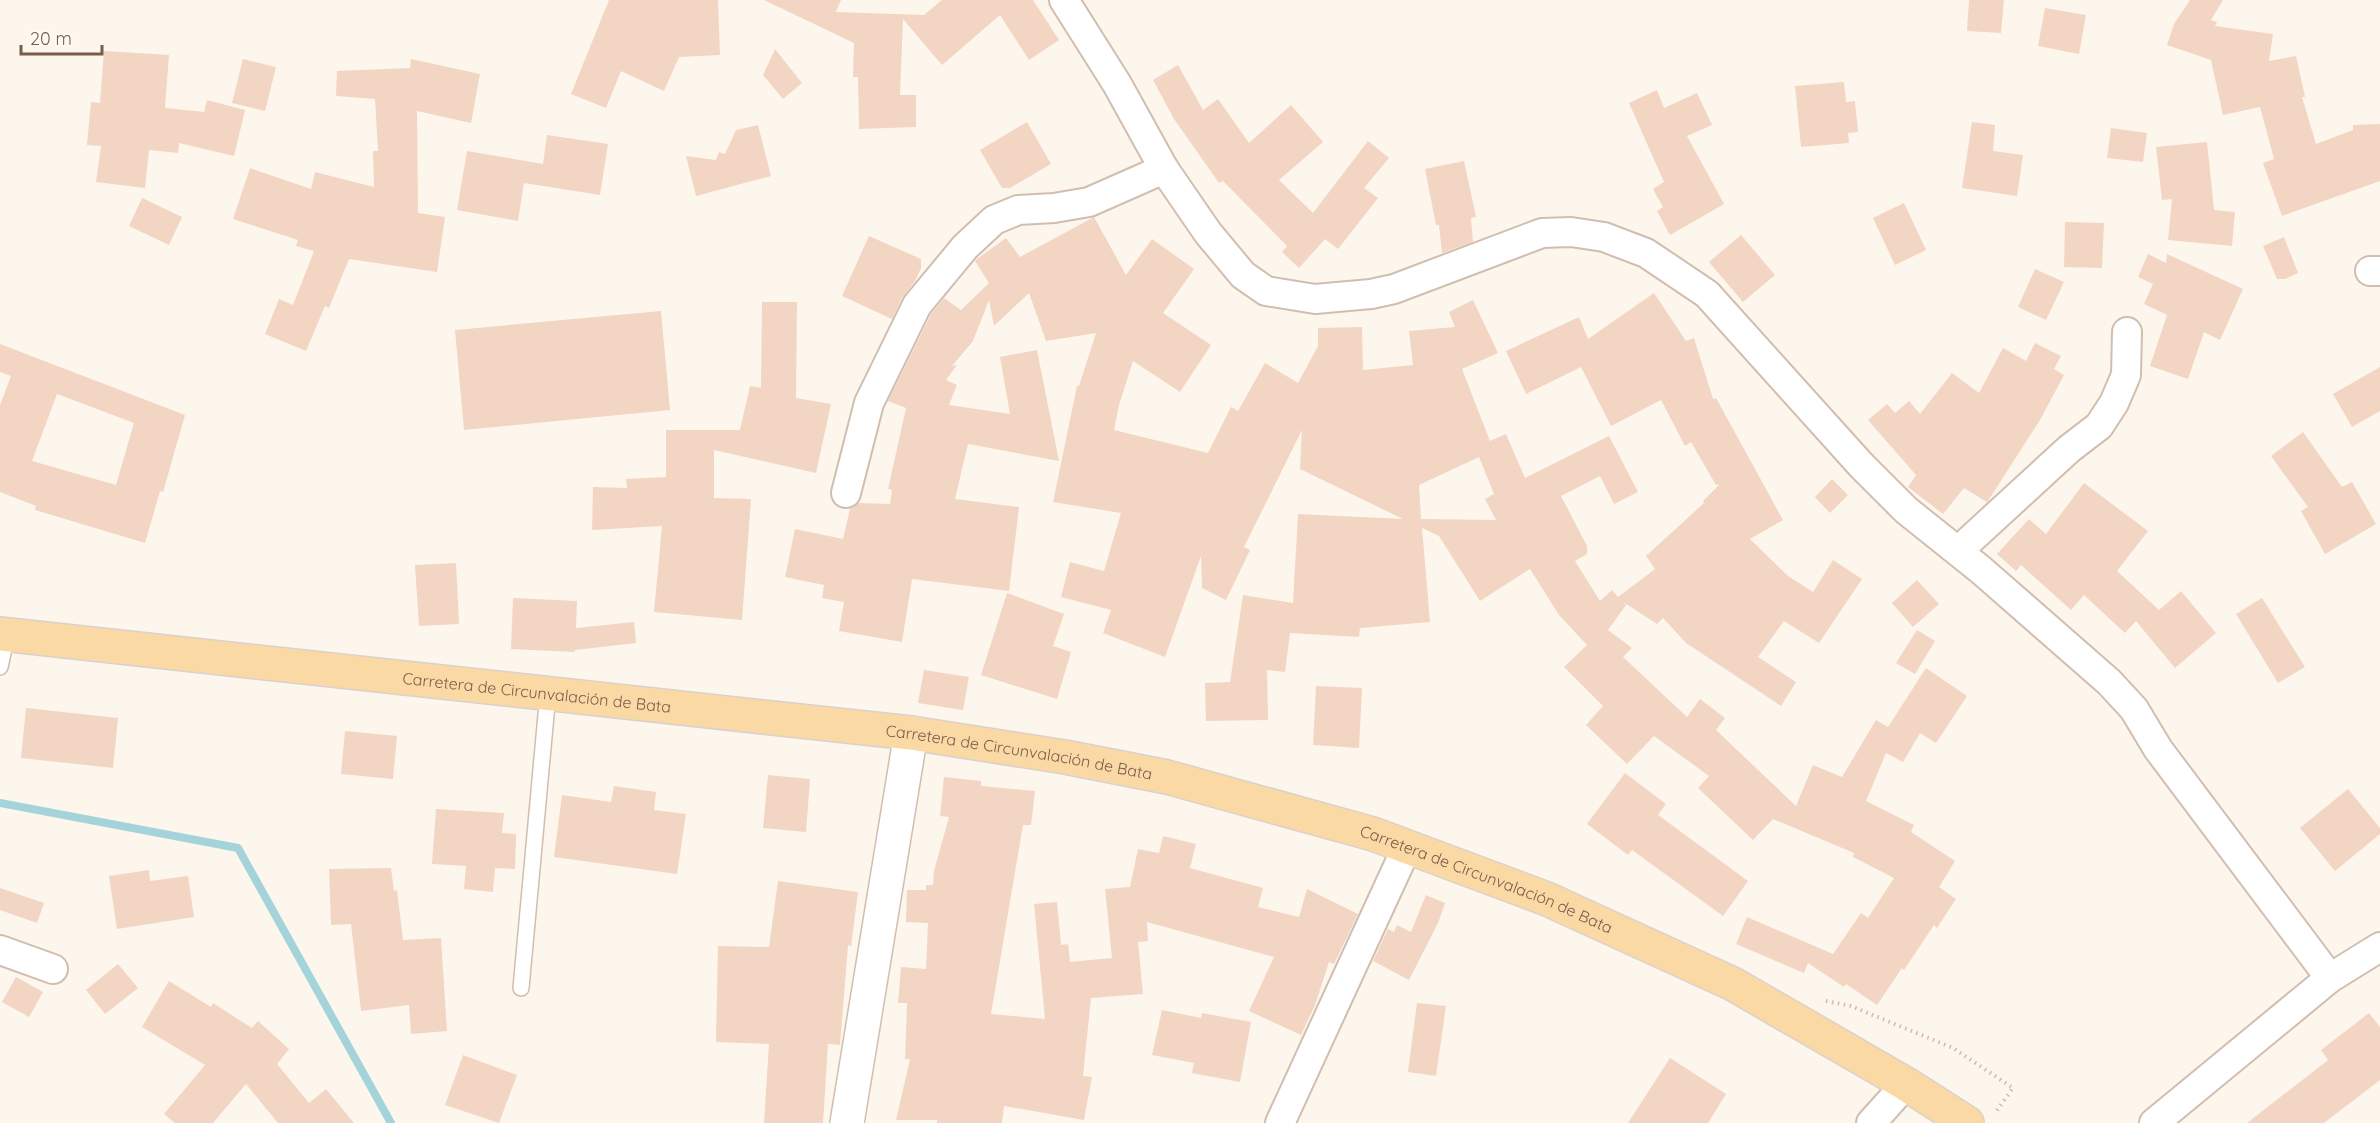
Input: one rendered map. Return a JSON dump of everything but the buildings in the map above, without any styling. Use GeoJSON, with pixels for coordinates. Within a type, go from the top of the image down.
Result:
{"type":"FeatureCollection","features":[{"type":"Feature","properties":{"kind":"main road","name":"Carretera de Circunvalación de Bata"},"geometry":{"type":"LineString","coordinates":[[3,635],[910,733],[1065,757],[1167,777],[1373,834],[1546,899],[1733,984],[1905,1084],[1981,1119]]}},
{"type":"Feature","properties":{"kind":"street"},"geometry":{"type":"LineString","coordinates":[[1064,0],[1117,84],[1164,169],[1208,233],[1244,275],[1266,291],[1291,297],[1315,299],[1394,289],[1542,233],[1571,232],[1604,237],[1646,253],[1707,294],[1861,465],[1906,510],[1958,551],[2109,681],[2128,702],[2165,759],[2330,978]]}},
{"type":"Feature","properties":{"kind":"street"},"geometry":{"type":"LineString","coordinates":[[846,492],[869,403],[917,305],[965,246],[994,220],[1018,210],[1054,208],[1089,202],[1164,169]]}},
{"type":"Feature","properties":{"kind":"street"},"geometry":{"type":"LineString","coordinates":[[1958,551],[2069,449],[2099,426],[2114,403],[2126,375],[2127,332]]}},
{"type":"Feature","properties":{"kind":"street"},"geometry":{"type":"LineString","coordinates":[[847,1123],[910,733]]}},
{"type":"Feature","properties":{"kind":"street"},"geometry":{"type":"LineString","coordinates":[[1280,1123],[1407,847]]}},
{"type":"Feature","properties":{"kind":"street"},"geometry":{"type":"LineString","coordinates":[[2154,1123],[2330,978],[2380,947]]}},
{"type":"Feature","properties":{"kind":"street"},"geometry":{"type":"LineString","coordinates":[[0,951],[53,969]]}},
{"type":"Feature","properties":{"kind":"street"},"geometry":{"type":"LineString","coordinates":[[1871,1123],[1905,1084]]}},
{"type":"Feature","properties":{"kind":"lane"},"geometry":{"type":"LineString","coordinates":[[0,668],[3,635]]}},
{"type":"Feature","properties":{"kind":"lane"},"geometry":{"type":"LineString","coordinates":[[521,988],[548,693]]}},
{"type":"Feature","properties":{"kind":"path"},"geometry":{"type":"LineString","coordinates":[[1815,999],[1851,1006],[1953,1048],[2013,1088],[1981,1119]]}},
{"type":"Feature","properties":{"kind":"waterway"},"geometry":{"type":"LineString","coordinates":[[0,803],[238,848],[391,1123]]}}]}
